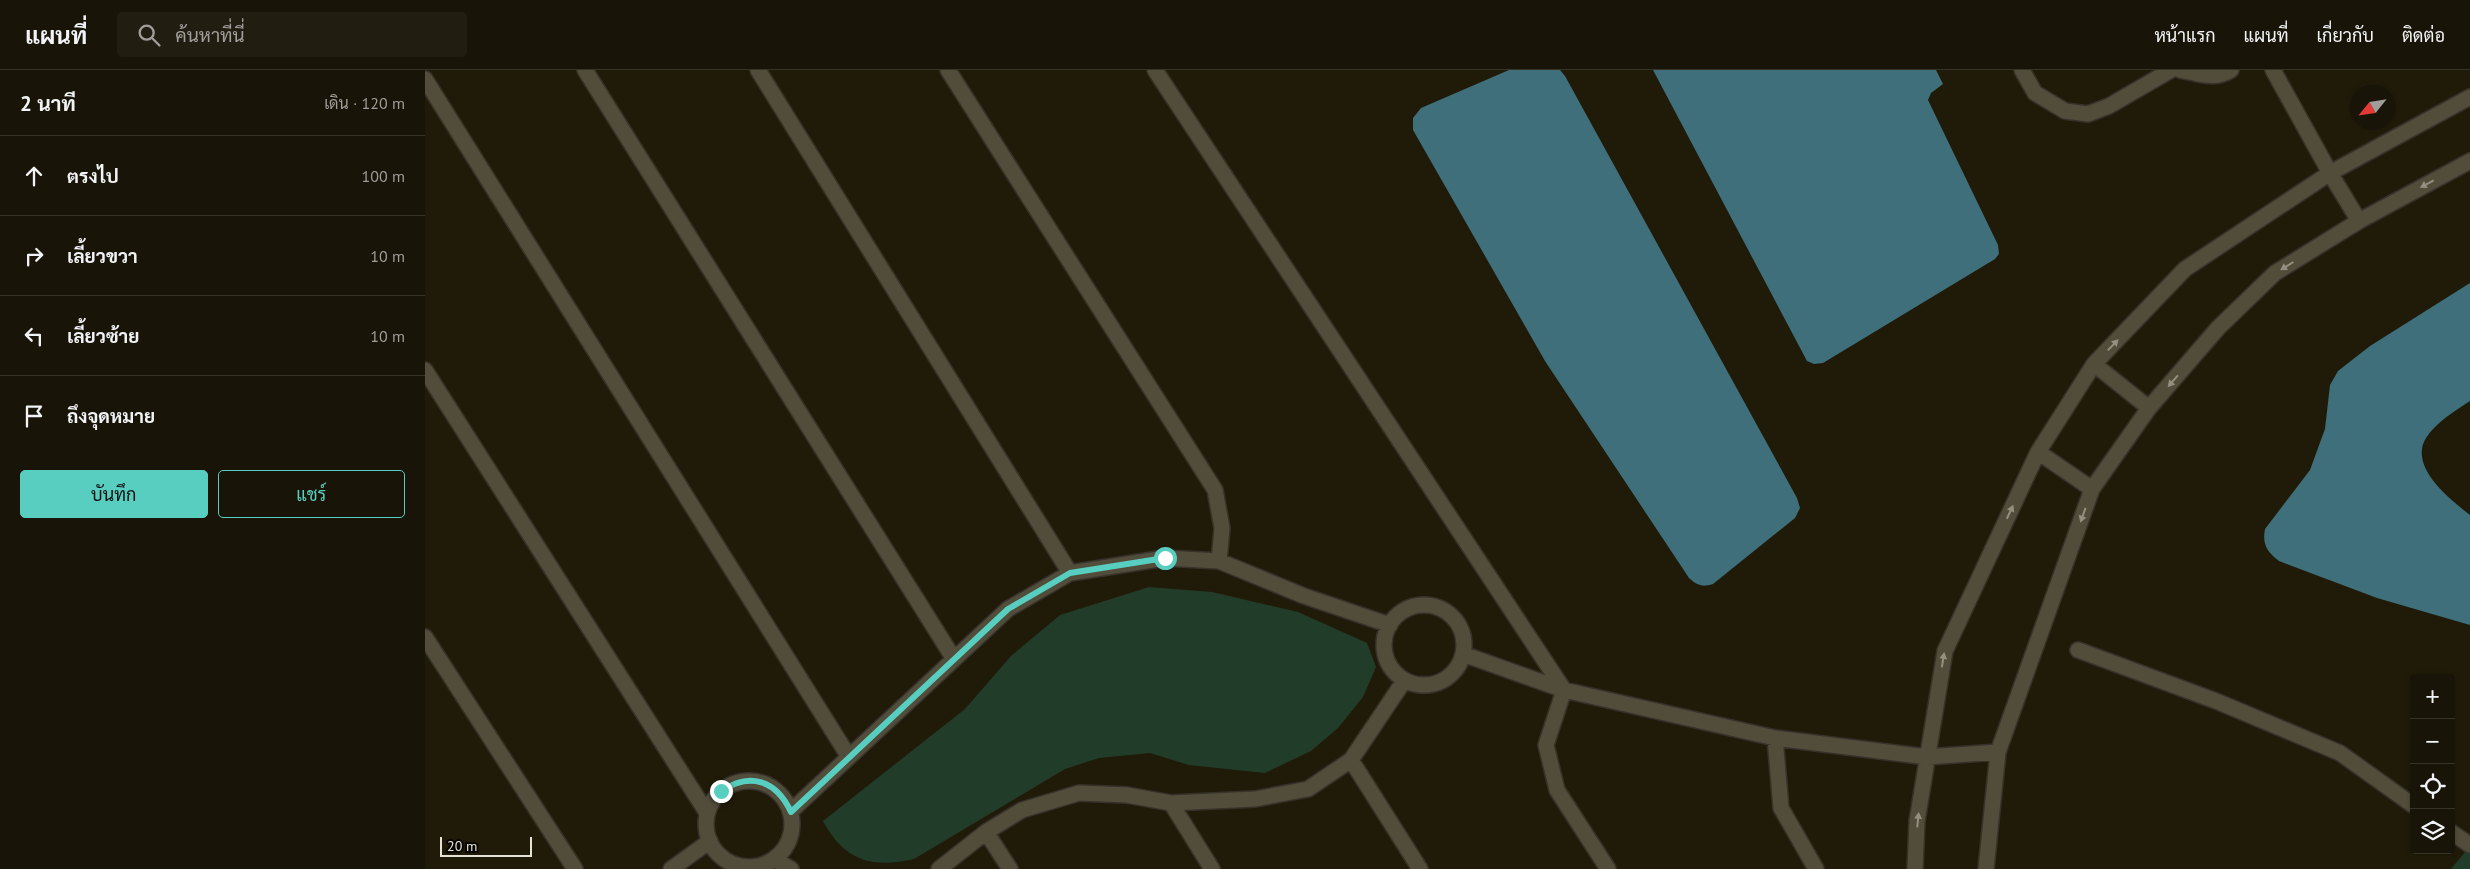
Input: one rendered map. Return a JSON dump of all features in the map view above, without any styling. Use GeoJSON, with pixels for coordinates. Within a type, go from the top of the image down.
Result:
{"type":"FeatureCollection","features":[{"type":"Feature","properties":{"kind":"street"},"geometry":{"type":"LineString","coordinates":[[585,70],[954,659]]}},
{"type":"Feature","properties":{"kind":"street"},"geometry":{"type":"LineString","coordinates":[[758,70],[1070,573]]}},
{"type":"Feature","properties":{"kind":"street"},"geometry":{"type":"LineString","coordinates":[[948,70],[1215,490],[1222,528],[1219,561]]}},
{"type":"Feature","properties":{"kind":"street"},"geometry":{"type":"LineString","coordinates":[[1155,70],[1564,690]]}},
{"type":"Feature","properties":{"kind":"street"},"geometry":{"type":"LineString","coordinates":[[2022,70],[2035,93],[2065,111],[2088,114],[2109,106],[2171,70]]}},
{"type":"Feature","properties":{"kind":"street"},"geometry":{"type":"LineString","coordinates":[[2180,70],[2218,76],[2231,70]]}},
{"type":"Feature","properties":{"kind":"street"},"geometry":{"type":"LineString","coordinates":[[2273,70],[2359,221]]}},
{"type":"Feature","properties":{"kind":"street"},"geometry":{"type":"LineString","coordinates":[[425,79],[849,757]]}},
{"type":"Feature","properties":{"kind":"street"},"geometry":{"type":"LineString","coordinates":[[1915,869],[1917,821],[1945,651],[2039,452],[2094,364],[2185,269],[2330,173],[2470,97]]}},
{"type":"Feature","properties":{"kind":"street"},"geometry":{"type":"LineString","coordinates":[[1986,869],[1998,752],[2092,489],[2149,408],[2218,328],[2275,273],[2359,221],[2470,161]]}},
{"type":"Feature","properties":{"kind":"street"},"geometry":{"type":"LineString","coordinates":[[2094,364],[2149,408]]}},
{"type":"Feature","properties":{"kind":"street"},"geometry":{"type":"LineString","coordinates":[[425,370],[707,812]]}},
{"type":"Feature","properties":{"kind":"street"},"geometry":{"type":"LineString","coordinates":[[2039,452],[2092,489]]}},
{"type":"Feature","properties":{"kind":"street"},"geometry":{"type":"LineString","coordinates":[[791,812],[1008,609],[1070,573],[1165,558],[1219,561],[1303,596],[1389,624]]}},
{"type":"Feature","properties":{"kind":"street"},"geometry":{"type":"LineString","coordinates":[[1416,606],[1430,606],[1443,610],[1453,618],[1461,629],[1465,641],[1459,666],[1451,676],[1429,686],[1416,685],[1404,681],[1393,671],[1386,659],[1383,645],[1389,624],[1403,610],[1416,606]]}},
{"type":"Feature","properties":{"kind":"street"},"geometry":{"type":"LineString","coordinates":[[425,637],[575,869]]}},
{"type":"Feature","properties":{"kind":"street"},"geometry":{"type":"LineString","coordinates":[[2078,650],[2216,701],[2340,753],[2410,803]]}},
{"type":"Feature","properties":{"kind":"street"},"geometry":{"type":"LineString","coordinates":[[1463,654],[1564,690],[1775,738],[1927,757],[1998,752]]}},
{"type":"Feature","properties":{"kind":"street"},"geometry":{"type":"LineString","coordinates":[[939,869],[987,832],[1022,810],[1079,794],[1127,795],[1171,802],[1255,799],[1308,789],[1351,760],[1404,681]]}},
{"type":"Feature","properties":{"kind":"street"},"geometry":{"type":"LineString","coordinates":[[1564,690],[1546,745],[1557,790],[1607,869]]}},
{"type":"Feature","properties":{"kind":"street"},"geometry":{"type":"LineString","coordinates":[[1775,738],[1781,808],[1816,869]]}},
{"type":"Feature","properties":{"kind":"street"},"geometry":{"type":"LineString","coordinates":[[1351,760],[1420,869]]}},
{"type":"Feature","properties":{"kind":"street"},"geometry":{"type":"LineString","coordinates":[[743,781],[755,781],[777,791],[791,812],[790,838],[784,850],[774,859],[763,865],[739,866],[718,854],[710,842],[706,827],[707,812],[712,800],[721,791],[732,784],[743,781]]}},
{"type":"Feature","properties":{"kind":"street"},"geometry":{"type":"LineString","coordinates":[[1171,802],[1212,869]]}},
{"type":"Feature","properties":{"kind":"street"},"geometry":{"type":"LineString","coordinates":[[987,832],[1009,869]]}},
{"type":"Feature","properties":{"kind":"street"},"geometry":{"type":"LineString","coordinates":[[2455,835],[2470,845]]}},
{"type":"Feature","properties":{"kind":"street"},"geometry":{"type":"LineString","coordinates":[[671,869],[710,842]]}},
{"type":"Feature","properties":{"kind":"street"},"geometry":{"type":"LineString","coordinates":[[774,859],[791,869]]}},
{"type":"Feature","properties":{"kind":"green space"},"geometry":{"type":"Polygon","coordinates":[[[1149,587],[1212,592],[1298,612],[1367,643],[1376,667],[1363,697],[1338,728],[1311,751],[1265,773],[1189,765],[1150,753],[1099,758],[1065,769],[914,859],[885,863],[872,862],[850,853],[831,834],[823,821],[965,709],[1011,656],[1060,615],[1149,587]]]}},
{"type":"Feature","properties":{"kind":"green space"},"geometry":{"type":"Polygon","coordinates":[[[2470,846],[2470,869],[2451,869],[2470,846]]]}},
{"type":"Feature","properties":{"kind":"water"},"geometry":{"type":"Polygon","coordinates":[[[1509,70],[1560,70],[1565,76],[1797,498],[1800,508],[1795,518],[1713,584],[1700,585],[1689,578],[1545,361],[1413,130],[1413,118],[1421,108],[1509,70]]]}},
{"type":"Feature","properties":{"kind":"water"},"geometry":{"type":"Polygon","coordinates":[[[1653,70],[1936,70],[1943,84],[1931,93],[1928,100],[1998,245],[1999,254],[1995,259],[1823,363],[1814,364],[1807,361],[1653,70]]]}},
{"type":"Feature","properties":{"kind":"water"},"geometry":{"type":"Polygon","coordinates":[[[2470,283],[2470,401],[2446,417],[2430,432],[2422,449],[2427,471],[2434,482],[2470,515],[2470,625],[2377,598],[2279,561],[2266,547],[2264,539],[2265,529],[2310,470],[2325,429],[2330,385],[2338,371],[2370,346],[2470,283]]]}},
{"type":"Feature","properties":{"kind":"route"},"geometry":{"type":"LineString","coordinates":[[721,791],[732,784],[743,781],[755,781],[777,791],[785,800],[791,812],[1008,609],[1070,573],[1165,558]]}}]}
